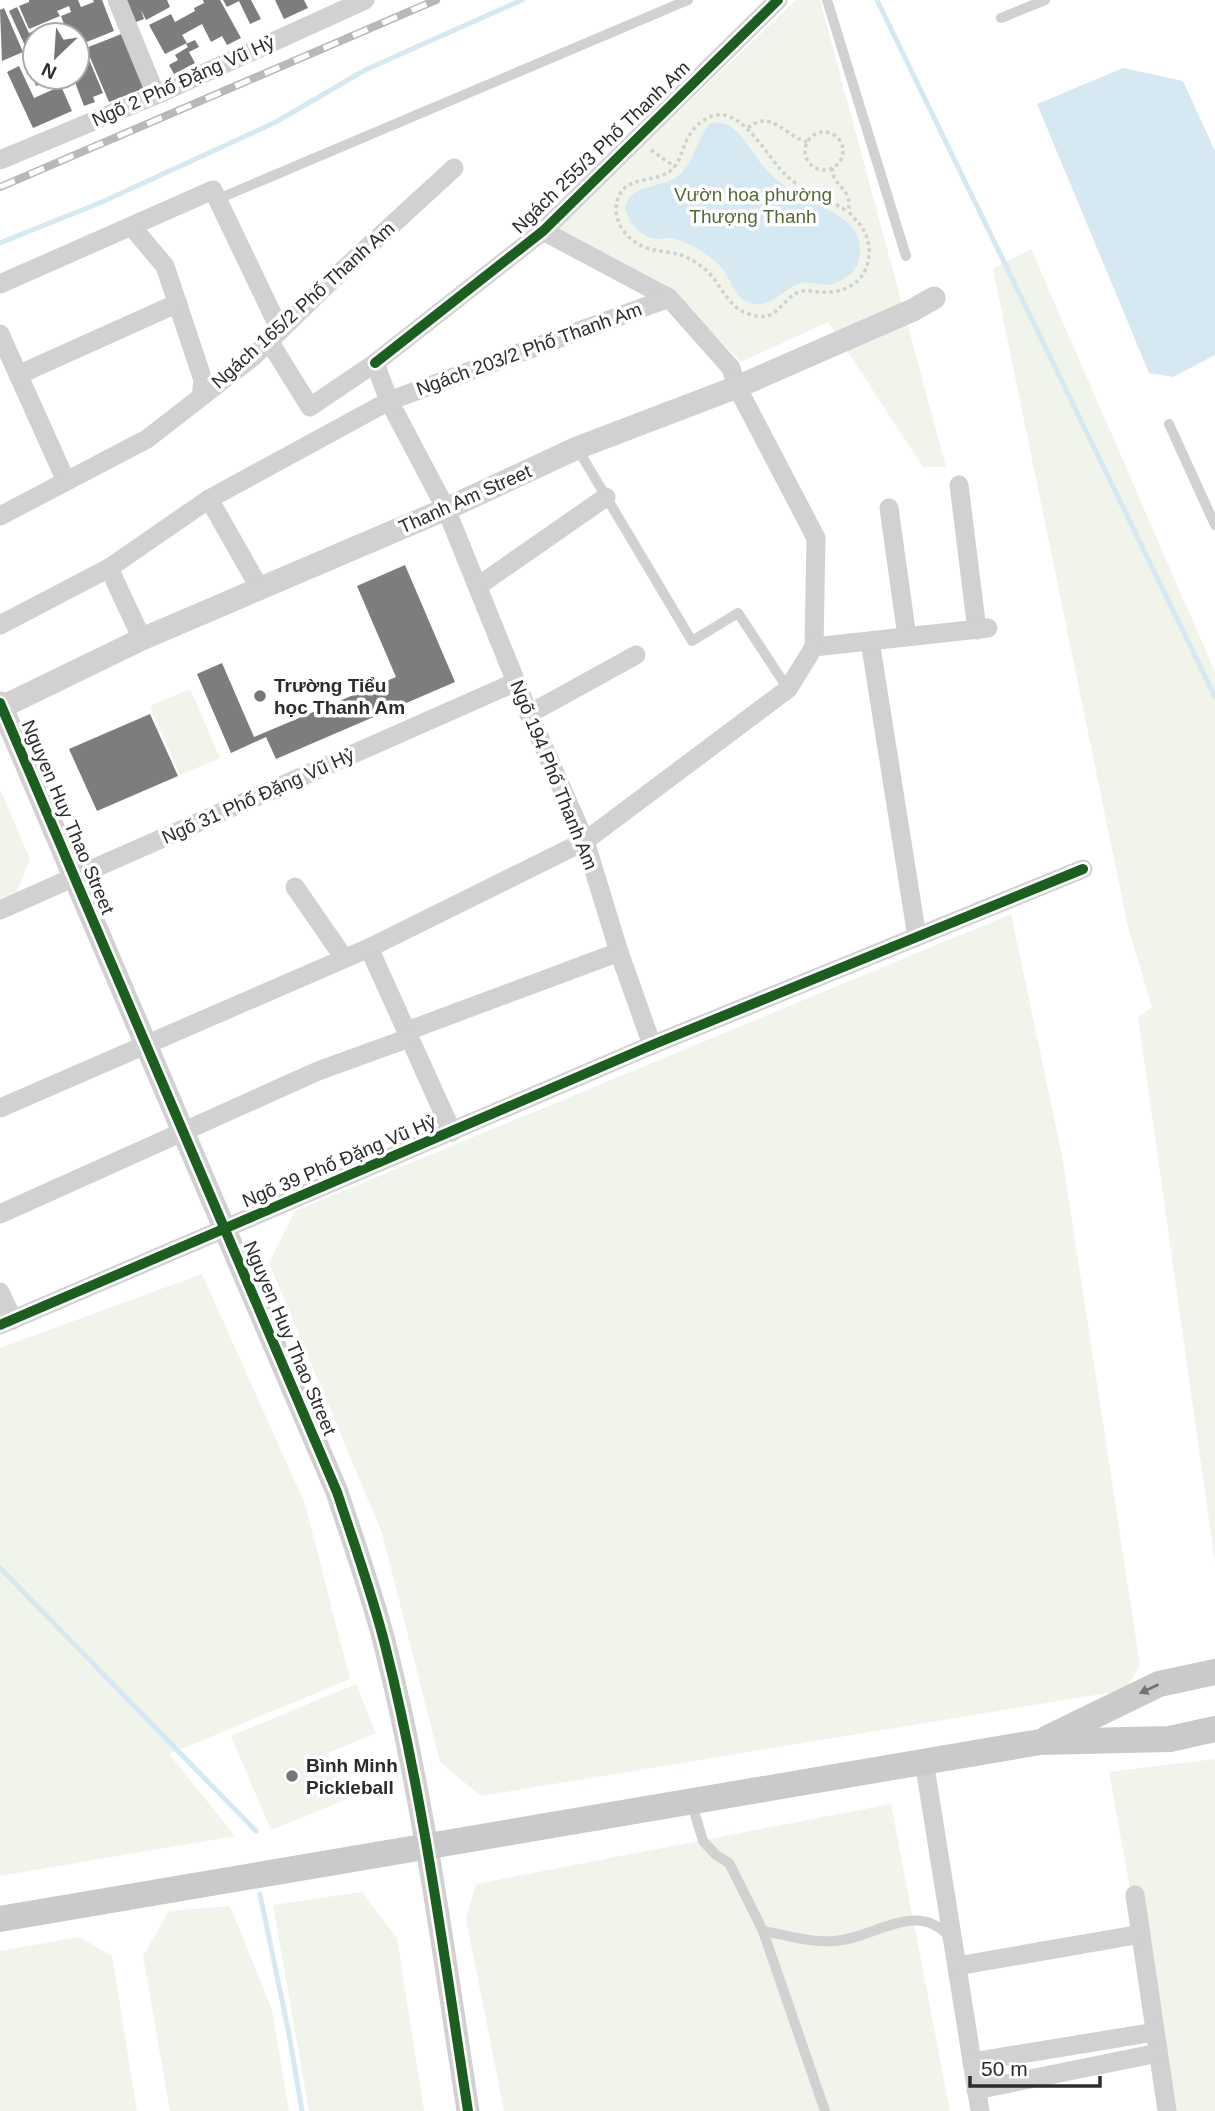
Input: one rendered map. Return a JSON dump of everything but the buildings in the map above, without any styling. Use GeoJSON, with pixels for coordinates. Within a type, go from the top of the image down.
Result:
{"type":"FeatureCollection","features":[{"type":"Feature","properties":{"kind":"main road"},"geometry":{"type":"LineString","coordinates":[[1040,1742],[1159,1684],[1215,1672]]}},
{"type":"Feature","properties":{"kind":"main road"},"geometry":{"type":"LineString","coordinates":[[0,1919],[1040,1742],[1170,1739],[1215,1729]]}},
{"type":"Feature","properties":{"kind":"street"},"geometry":{"type":"LineString","coordinates":[[117,0],[156,96]]}},
{"type":"Feature","properties":{"kind":"street","name":"Ngõ 2 Phố Đặng Vũ Hỷ"},"geometry":{"type":"LineString","coordinates":[[0,160],[156,96],[365,0]]}},
{"type":"Feature","properties":{"kind":"street","name":"Ngách 255/3 Phố Thanh Am"},"geometry":{"type":"LineString","coordinates":[[275,335],[310,407],[375,363],[543,231],[778,0]]}},
{"type":"Feature","properties":{"kind":"street","name":"Ngách 165/2 Phố Thanh Am"},"geometry":{"type":"LineString","coordinates":[[0,516],[147,439],[254,356],[454,168]]}},
{"type":"Feature","properties":{"kind":"street"},"geometry":{"type":"LineString","coordinates":[[0,284],[132,227],[215,195],[275,335]]}},
{"type":"Feature","properties":{"kind":"street"},"geometry":{"type":"LineString","coordinates":[[132,227],[165,266],[203,380],[201,397]]}},
{"type":"Feature","properties":{"kind":"street"},"geometry":{"type":"LineString","coordinates":[[0,1108],[369,948],[585,841],[788,690],[814,648],[816,538],[737,387],[731,368],[669,298],[543,231]]}},
{"type":"Feature","properties":{"kind":"street","name":"Ngách 203/2 Phố Thanh Am"},"geometry":{"type":"LineString","coordinates":[[0,625],[109,568],[209,499],[389,401],[669,298]]}},
{"type":"Feature","properties":{"kind":"street","name":"Thanh Am Street"},"geometry":{"type":"LineString","coordinates":[[1,706],[259,587],[446,509],[577,448],[737,387],[913,310],[934,298]]}},
{"type":"Feature","properties":{"kind":"street"},"geometry":{"type":"LineString","coordinates":[[18,375],[177,303]]}},
{"type":"Feature","properties":{"kind":"street"},"geometry":{"type":"LineString","coordinates":[[0,334],[66,481]]}},
{"type":"Feature","properties":{"kind":"street","name":"Ngõ 194 Phố Thanh Am"},"geometry":{"type":"LineString","coordinates":[[375,363],[389,401],[446,509],[529,714],[585,841],[619,952],[652,1045]]}},
{"type":"Feature","properties":{"kind":"street"},"geometry":{"type":"LineString","coordinates":[[814,648],[983,629],[959,485]]}},
{"type":"Feature","properties":{"kind":"street"},"geometry":{"type":"LineString","coordinates":[[478,586],[606,497]]}},
{"type":"Feature","properties":{"kind":"street"},"geometry":{"type":"LineString","coordinates":[[209,499],[259,587]]}},
{"type":"Feature","properties":{"kind":"street"},"geometry":{"type":"LineString","coordinates":[[889,508],[907,637]]}},
{"type":"Feature","properties":{"kind":"street"},"geometry":{"type":"LineString","coordinates":[[109,568],[142,639]]}},
{"type":"Feature","properties":{"kind":"street"},"geometry":{"type":"LineString","coordinates":[[870,641],[917,937]]}},
{"type":"Feature","properties":{"kind":"street"},"geometry":{"type":"LineString","coordinates":[[529,714],[636,655]]}},
{"type":"Feature","properties":{"kind":"street","name":"Ngõ 31 Phố Đặng Vũ Hỷ"},"geometry":{"type":"LineString","coordinates":[[0,910],[516,682]]}},
{"type":"Feature","properties":{"kind":"street","name":"Nguyen Huy Thao Street"},"geometry":{"type":"LineString","coordinates":[[1,706],[337,1492],[370,1591],[397,1692],[428,1846],[468,2111]]}},
{"type":"Feature","properties":{"kind":"street","name":"Ngõ 39 Phố Đặng Vũ Hỷ"},"geometry":{"type":"LineString","coordinates":[[7,1322],[652,1045],[1083,869]]}},
{"type":"Feature","properties":{"kind":"street"},"geometry":{"type":"LineString","coordinates":[[295,887],[344,958]]}},
{"type":"Feature","properties":{"kind":"street"},"geometry":{"type":"LineString","coordinates":[[369,948],[452,1132]]}},
{"type":"Feature","properties":{"kind":"street"},"geometry":{"type":"LineString","coordinates":[[0,1214],[318,1070],[619,952]]}},
{"type":"Feature","properties":{"kind":"street"},"geometry":{"type":"LineString","coordinates":[[0,1292],[7,1322]]}},
{"type":"Feature","properties":{"kind":"street"},"geometry":{"type":"LineString","coordinates":[[924,1761],[980,2111]]}},
{"type":"Feature","properties":{"kind":"street"},"geometry":{"type":"LineString","coordinates":[[1135,1895],[1167,2111]]}},
{"type":"Feature","properties":{"kind":"street"},"geometry":{"type":"LineString","coordinates":[[957,1966],[1141,1934]]}},
{"type":"Feature","properties":{"kind":"street"},"geometry":{"type":"LineString","coordinates":[[972,2062],[1155,2032]]}},
{"type":"Feature","properties":{"kind":"street"},"geometry":{"type":"LineString","coordinates":[[976,2090],[1158,2053]]}},
{"type":"Feature","properties":{"kind":"lane"},"geometry":{"type":"LineString","coordinates":[[215,195],[688,0]]}},
{"type":"Feature","properties":{"kind":"lane"},"geometry":{"type":"LineString","coordinates":[[827,0],[906,256]]}},
{"type":"Feature","properties":{"kind":"lane"},"geometry":{"type":"LineString","coordinates":[[1001,18],[1045,0]]}},
{"type":"Feature","properties":{"kind":"lane"},"geometry":{"type":"LineString","coordinates":[[1169,424],[1215,525]]}},
{"type":"Feature","properties":{"kind":"lane"},"geometry":{"type":"LineString","coordinates":[[577,448],[692,641],[737,613],[788,690]]}},
{"type":"Feature","properties":{"kind":"lane"},"geometry":{"type":"LineString","coordinates":[[691,1801],[703,1842],[729,1863],[763,1931],[825,2111]]}},
{"type":"Feature","properties":{"kind":"lane"},"geometry":{"type":"LineString","coordinates":[[763,1931],[837,1941],[891,1924],[924,1920],[934,1924],[953,1942]]}},
{"type":"Feature","properties":{"kind":"path"},"geometry":{"type":"LineString","coordinates":[[722,115],[748,128],[768,157],[788,177],[849,212],[866,233],[870,250],[868,264],[850,287],[833,292],[802,291],[775,313],[763,316],[740,310],[698,264],[685,256],[640,245],[622,229],[616,207],[625,188],[635,181],[667,173],[675,167],[688,136],[705,119],[722,115]]}},
{"type":"Feature","properties":{"kind":"path"},"geometry":{"type":"LineString","coordinates":[[748,128],[758,121],[772,121],[792,136],[807,142]]}},
{"type":"Feature","properties":{"kind":"path"},"geometry":{"type":"LineString","coordinates":[[817,133],[836,136],[844,153],[838,165],[825,170],[813,166],[806,155],[807,142],[817,133]]}},
{"type":"Feature","properties":{"kind":"path"},"geometry":{"type":"LineString","coordinates":[[637,139],[675,167]]}},
{"type":"Feature","properties":{"kind":"path"},"geometry":{"type":"LineString","coordinates":[[832,168],[834,180],[848,198],[849,212]]}},
{"type":"Feature","properties":{"kind":"green space","name":"Vườn hoa phường Thượng Thanh"},"geometry":{"type":"Polygon","coordinates":[[[796,0],[820,0],[946,467],[923,467],[828,322],[741,362],[666,285],[556,228],[796,0]]]}},
{"type":"Feature","properties":{"kind":"green space"},"geometry":{"type":"Polygon","coordinates":[[[1031,249],[1215,672],[1215,1563],[1138,1017],[1152,1007],[1128,927],[993,269],[1031,249]]]}},
{"type":"Feature","properties":{"kind":"green space"},"geometry":{"type":"Polygon","coordinates":[[[190,689],[220,758],[180,775],[150,706],[190,689]]]}},
{"type":"Feature","properties":{"kind":"green space"},"geometry":{"type":"Polygon","coordinates":[[[0,789],[30,859],[17,891],[0,898],[0,789]]]}},
{"type":"Feature","properties":{"kind":"green space"},"geometry":{"type":"Polygon","coordinates":[[[1011,914],[1062,1155],[1140,1665],[1126,1690],[481,1796],[440,1762],[382,1533],[269,1263],[295,1211],[1011,914]]]}},
{"type":"Feature","properties":{"kind":"green space"},"geometry":{"type":"Polygon","coordinates":[[[202,1274],[305,1504],[350,1679],[169,1754],[235,1836],[0,1876],[0,1348],[202,1274]]]}},
{"type":"Feature","properties":{"kind":"green space","name":"Bình Minh Pickleball"},"geometry":{"type":"Polygon","coordinates":[[[356,1684],[376,1733],[328,1753],[347,1799],[271,1830],[231,1736],[356,1684]]]}},
{"type":"Feature","properties":{"kind":"green space"},"geometry":{"type":"Polygon","coordinates":[[[1215,1759],[1215,2111],[1170,2111],[1109,1772],[1215,1759]]]}},
{"type":"Feature","properties":{"kind":"green space"},"geometry":{"type":"Polygon","coordinates":[[[891,1804],[950,2111],[504,2111],[466,1919],[476,1884],[891,1804]]]}},
{"type":"Feature","properties":{"kind":"green space"},"geometry":{"type":"Polygon","coordinates":[[[362,1892],[397,1938],[424,2111],[309,2111],[273,1905],[362,1892]]]}},
{"type":"Feature","properties":{"kind":"green space"},"geometry":{"type":"Polygon","coordinates":[[[230,1906],[272,2010],[289,2111],[170,2111],[143,1956],[169,1911],[230,1906]]]}},
{"type":"Feature","properties":{"kind":"green space"},"geometry":{"type":"Polygon","coordinates":[[[79,1937],[112,1956],[137,2111],[0,2111],[0,1951],[79,1937]]]}},
{"type":"Feature","properties":{"kind":"shaded area"},"geometry":{"type":"Polygon","coordinates":[[[1123,68],[1183,81],[1215,151],[1215,355],[1173,377],[1149,373],[1037,104],[1123,68]]]}},
{"type":"Feature","properties":{"kind":"shaded area"},"geometry":{"type":"Polygon","coordinates":[[[719,122],[734,129],[763,166],[787,188],[849,224],[860,246],[858,264],[849,275],[829,285],[802,283],[767,303],[754,304],[738,294],[724,271],[710,257],[673,238],[647,236],[634,225],[625,209],[627,201],[639,191],[671,180],[683,172],[709,124],[719,122]]]}},
{"type":"Feature","properties":{"kind":"waterway"},"geometry":{"type":"LineString","coordinates":[[0,243],[102,202],[276,122],[365,70],[522,0]]}},
{"type":"Feature","properties":{"kind":"waterway"},"geometry":{"type":"LineString","coordinates":[[877,0],[1215,697]]}},
{"type":"Feature","properties":{"kind":"waterway"},"geometry":{"type":"LineString","coordinates":[[0,1568],[256,1831]]}},
{"type":"Feature","properties":{"kind":"waterway"},"geometry":{"type":"LineString","coordinates":[[260,1894],[302,2111]]}},
{"type":"Feature","properties":{"kind":"railway"},"geometry":{"type":"LineString","coordinates":[[0,187],[436,0]]}},
{"type":"Feature","properties":{"kind":"cycle path"},"geometry":{"type":"LineString","coordinates":[[375,363],[543,231],[778,0]]}},
{"type":"Feature","properties":{"kind":"cycle path"},"geometry":{"type":"LineString","coordinates":[[0,703],[337,1492],[357,1551],[386,1649],[411,1764],[468,2111]]}},
{"type":"Feature","properties":{"kind":"cycle path"},"geometry":{"type":"LineString","coordinates":[[0,1325],[652,1045],[1083,869]]}},
{"type":"Feature","properties":{"kind":"place","name":"Trường Tiểu học Thanh Am"},"geometry":{"type":"Point","coordinates":[260,696]}},
{"type":"Feature","properties":{"kind":"place","name":"Bình Minh Pickleball"},"geometry":{"type":"Point","coordinates":[292,1776]}}]}
